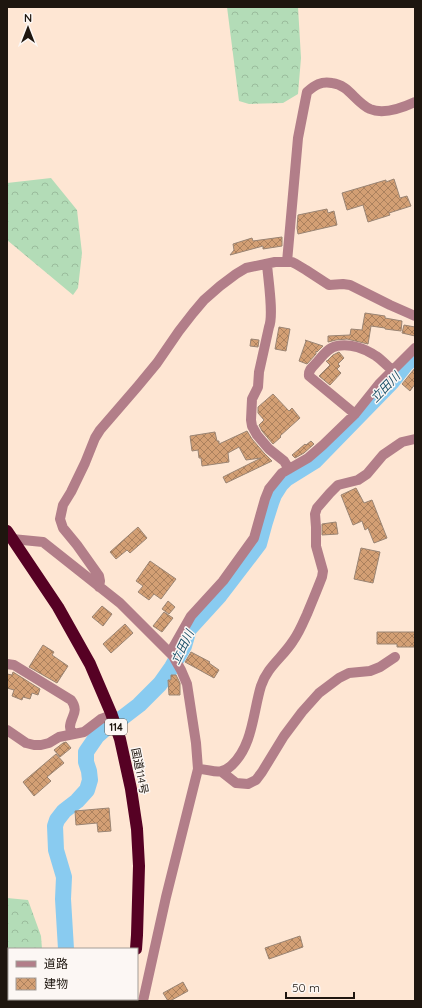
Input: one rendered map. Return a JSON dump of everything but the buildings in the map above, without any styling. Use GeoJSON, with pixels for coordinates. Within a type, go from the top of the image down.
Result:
{"type":"FeatureCollection","features":[{"type":"Feature","properties":{"kind":"highway","name":"国道114号"},"geometry":{"type":"LineString","coordinates":[[10,535],[58,607],[86,658],[112,715],[120,739],[131,789],[137,829],[139,866],[136,948]]}},
{"type":"Feature","properties":{"kind":"street"},"geometry":{"type":"LineString","coordinates":[[287,262],[298,138],[307,92],[318,83],[324,82],[340,84],[363,105],[376,111],[388,111],[415,102]]}},
{"type":"Feature","properties":{"kind":"street"},"geometry":{"type":"LineString","coordinates":[[99,587],[99,576],[63,528],[60,519],[63,505],[71,492],[100,430],[157,363],[179,331],[204,300],[220,286],[246,268],[287,262],[296,264],[329,285],[350,285],[415,316]]}},
{"type":"Feature","properties":{"kind":"street"},"geometry":{"type":"LineString","coordinates":[[267,264],[271,323],[259,372],[258,387],[252,399],[251,420],[252,426],[257,435],[269,449],[284,461],[289,469]]}},
{"type":"Feature","properties":{"kind":"street"},"geometry":{"type":"LineString","coordinates":[[355,414],[309,376],[310,370],[326,352],[334,347],[347,345],[364,350],[376,356],[392,370]]}},
{"type":"Feature","properties":{"kind":"street"},"geometry":{"type":"LineString","coordinates":[[170,653],[191,616],[223,581],[254,538],[265,498],[282,473],[308,458],[323,445],[355,414],[379,384],[415,348]]}},
{"type":"Feature","properties":{"kind":"street"},"geometry":{"type":"LineString","coordinates":[[198,769],[222,772],[232,766],[237,760],[249,738],[256,703],[265,676],[298,634],[322,577],[323,571],[316,546],[315,514],[317,508],[338,485],[358,480],[367,474],[383,455],[402,442],[415,439]]}},
{"type":"Feature","properties":{"kind":"street"},"geometry":{"type":"LineString","coordinates":[[10,535],[43,542],[120,603],[173,656],[187,684],[196,743],[198,769],[166,897],[143,1001]]}},
{"type":"Feature","properties":{"kind":"street"},"geometry":{"type":"LineString","coordinates":[[222,772],[236,783],[248,784],[256,780],[284,736],[319,693],[349,673],[370,671],[380,667],[395,657]]}},
{"type":"Feature","properties":{"kind":"street"},"geometry":{"type":"LineString","coordinates":[[7,664],[14,665],[71,700],[75,709],[70,726],[72,734]]}},
{"type":"Feature","properties":{"kind":"street"},"geometry":{"type":"LineString","coordinates":[[7,730],[26,743],[41,745],[49,743],[58,737],[84,732],[101,719],[112,715]]}},
{"type":"Feature","properties":{"kind":"green space"},"geometry":{"type":"Polygon","coordinates":[[[227,7],[298,7],[301,58],[298,94],[283,103],[249,104],[239,101],[227,7]]]}},
{"type":"Feature","properties":{"kind":"green space"},"geometry":{"type":"Polygon","coordinates":[[[51,178],[77,210],[82,253],[78,288],[73,295],[7,240],[7,183],[51,178]]]}},
{"type":"Feature","properties":{"kind":"green space"},"geometry":{"type":"Polygon","coordinates":[[[7,898],[28,900],[41,936],[42,948],[8,948],[8,1000],[43,1001],[7,1001],[7,898]]]}},
{"type":"Feature","properties":{"kind":"waterway","name":"立田川"},"geometry":{"type":"LineString","coordinates":[[66,948],[63,899],[64,877],[56,850],[55,826],[57,820],[64,811],[77,801],[87,790],[90,780],[86,762],[86,752],[97,736],[139,705],[160,684],[184,646],[189,629],[220,595],[259,544],[271,503],[281,484],[286,479],[315,461],[391,383],[406,364],[415,356]]}}]}
